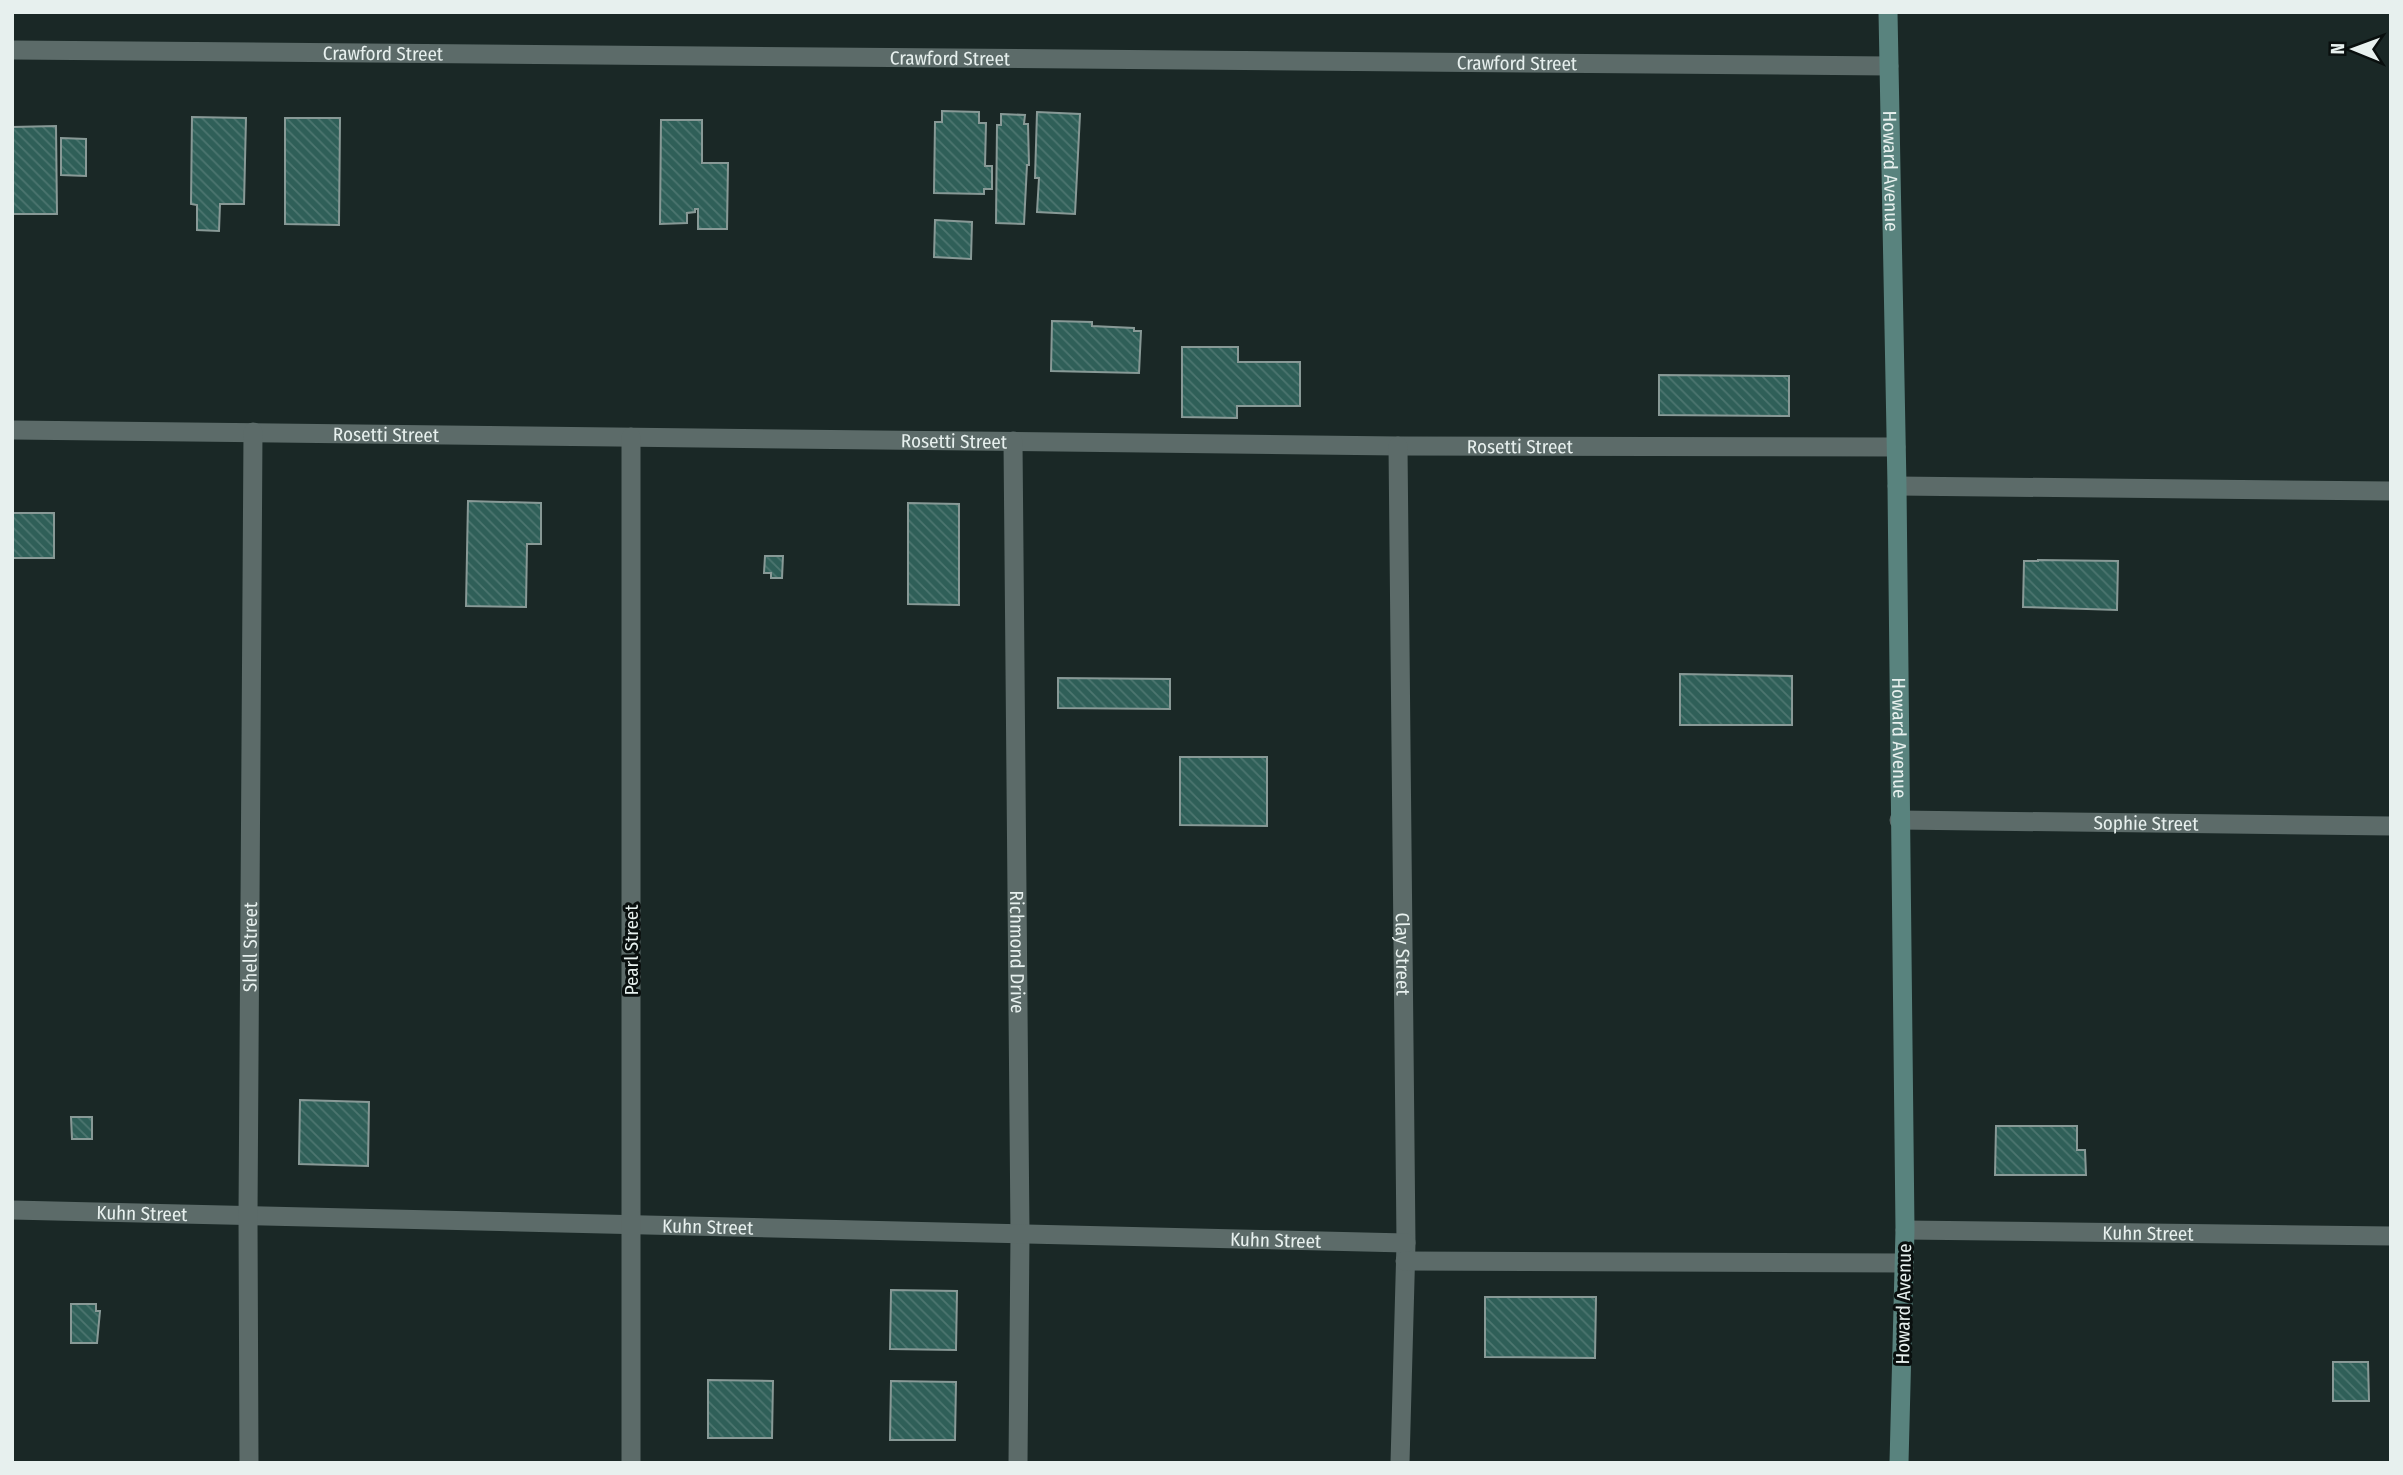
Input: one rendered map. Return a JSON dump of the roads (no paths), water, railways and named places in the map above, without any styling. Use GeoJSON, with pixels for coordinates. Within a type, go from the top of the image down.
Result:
{"type":"FeatureCollection","features":[{"type":"Feature","properties":{"kind":"main road","name":"Howard Avenue"},"geometry":{"type":"LineString","coordinates":[[1888,12],[1897,486],[1905,1230],[1899,1463]]}},
{"type":"Feature","properties":{"kind":"street","name":"Crawford Street"},"geometry":{"type":"LineString","coordinates":[[12,50],[1889,66]]}},
{"type":"Feature","properties":{"kind":"street","name":"Rosetti Street"},"geometry":{"type":"LineString","coordinates":[[12,430],[1398,446],[1896,447]]}},
{"type":"Feature","properties":{"kind":"street","name":"Shell Street"},"geometry":{"type":"LineString","coordinates":[[249,1463],[253,432]]}},
{"type":"Feature","properties":{"kind":"street","name":"Pearl Street"},"geometry":{"type":"LineString","coordinates":[[631,437],[631,1463]]}},
{"type":"Feature","properties":{"kind":"street","name":"Richmond Drive"},"geometry":{"type":"LineString","coordinates":[[1013,441],[1020,1234],[1018,1463]]}},
{"type":"Feature","properties":{"kind":"street","name":"Clay Street"},"geometry":{"type":"LineString","coordinates":[[1398,446],[1405,1252],[1400,1463]]}},
{"type":"Feature","properties":{"kind":"street"},"geometry":{"type":"LineString","coordinates":[[1897,486],[2391,491]]}},
{"type":"Feature","properties":{"kind":"street","name":"Sophie Street"},"geometry":{"type":"LineString","coordinates":[[1899,820],[2391,826]]}},
{"type":"Feature","properties":{"kind":"street","name":"Kuhn Street"},"geometry":{"type":"LineString","coordinates":[[12,1210],[1020,1234],[1405,1252],[1904,1263]]}},
{"type":"Feature","properties":{"kind":"street","name":"Kuhn Street"},"geometry":{"type":"LineString","coordinates":[[1905,1230],[2391,1236]]}}]}
